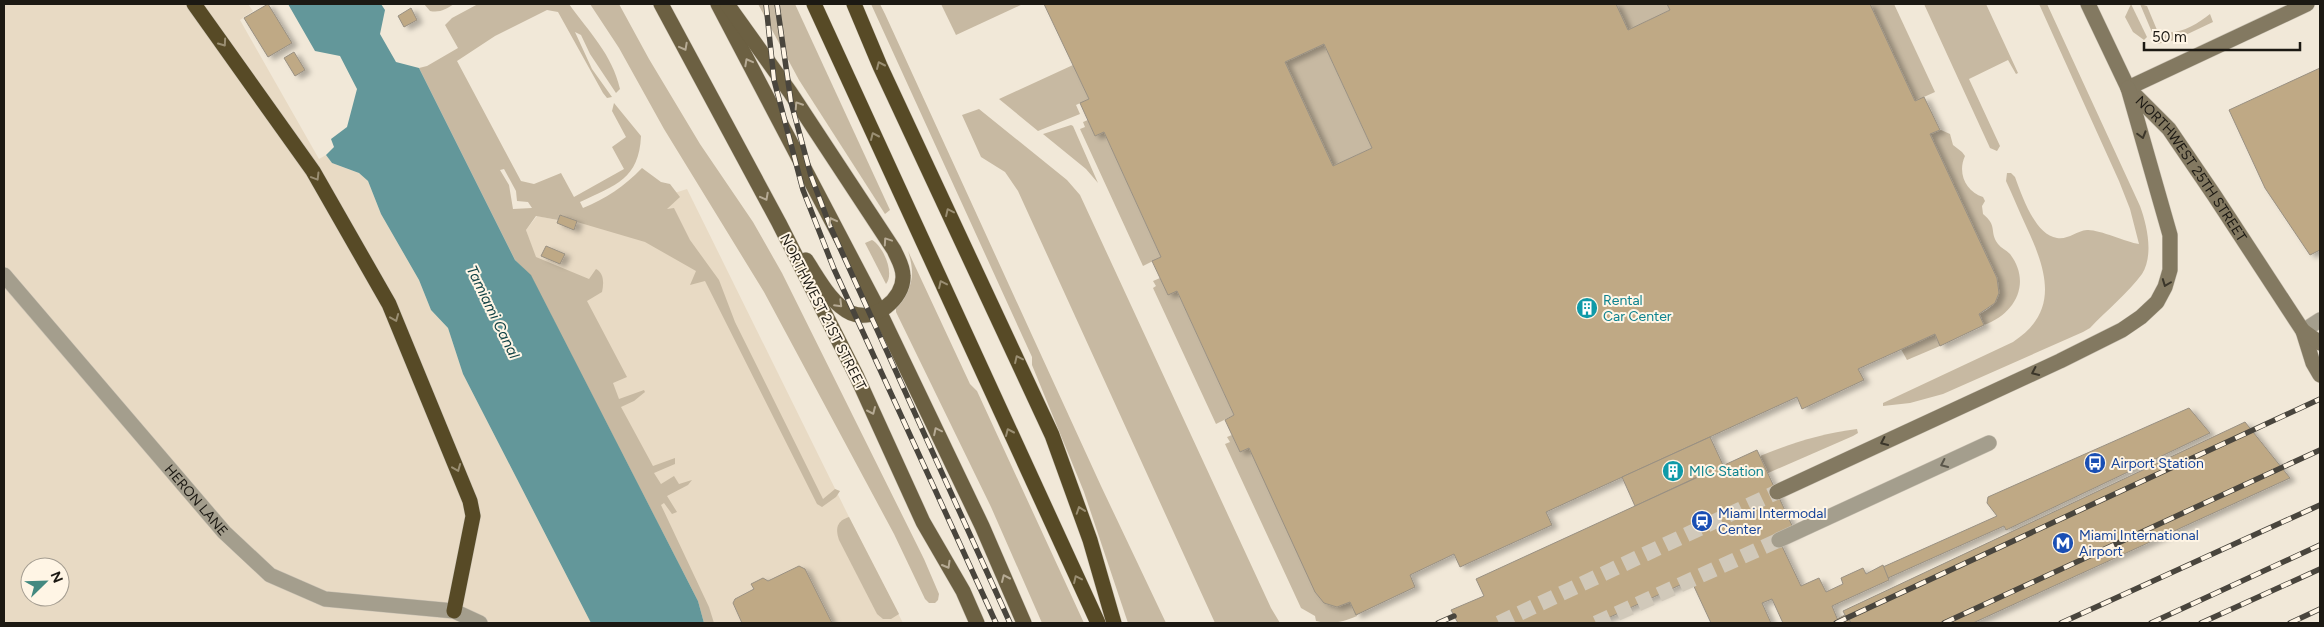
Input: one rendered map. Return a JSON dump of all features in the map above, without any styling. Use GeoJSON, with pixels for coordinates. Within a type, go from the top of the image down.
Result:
{"type":"FeatureCollection","features":[{"type":"Feature","properties":{"kind":"highway"},"geometry":{"type":"LineString","coordinates":[[194,4],[312,171],[389,304],[470,501],[473,516],[454,612]]}},
{"type":"Feature","properties":{"kind":"highway"},"geometry":{"type":"LineString","coordinates":[[814,4],[1098,623]]}},
{"type":"Feature","properties":{"kind":"highway"},"geometry":{"type":"LineString","coordinates":[[854,4],[880,66],[1052,435],[1090,540],[1114,623]]}},
{"type":"Feature","properties":{"kind":"main road","name":"NORTHWEST 21ST STREET"},"geometry":{"type":"LineString","coordinates":[[661,4],[779,223],[857,377],[923,522],[963,591],[977,623]]}},
{"type":"Feature","properties":{"kind":"main road"},"geometry":{"type":"LineString","coordinates":[[718,4],[879,311],[982,526],[1024,623]]}},
{"type":"Feature","properties":{"kind":"main road"},"geometry":{"type":"LineString","coordinates":[[727,4],[790,92],[900,262],[903,276],[901,289],[892,301],[879,311],[863,316],[845,309],[829,293],[779,223]]}},
{"type":"Feature","properties":{"kind":"street","name":"NORTHWEST 25TH STREET"},"geometry":{"type":"LineString","coordinates":[[2088,4],[2128,88],[2169,130],[2303,331],[2312,363],[2320,375]]}},
{"type":"Feature","properties":{"kind":"street"},"geometry":{"type":"LineString","coordinates":[[1777,492],[2113,334],[2141,317],[2157,302],[2165,287],[2170,270],[2170,235],[2128,88],[2307,4]]}},
{"type":"Feature","properties":{"kind":"street","name":"HERON LANE"},"geometry":{"type":"LineString","coordinates":[[4,275],[224,532],[270,575],[326,599],[454,612],[480,623]]}},
{"type":"Feature","properties":{"kind":"street"},"geometry":{"type":"LineString","coordinates":[[2303,331],[2320,320]]}},
{"type":"Feature","properties":{"kind":"street","name":"NORTHWEST 25TH STREET"},"geometry":{"type":"LineString","coordinates":[[2303,331],[2320,343]]}},
{"type":"Feature","properties":{"kind":"street"},"geometry":{"type":"LineString","coordinates":[[1779,540],[1989,443]]}},
{"type":"Feature","properties":{"kind":"shaded area"},"geometry":{"type":"Polygon","coordinates":[[[4,4],[248,4],[253,11],[240,20],[319,159],[326,155],[332,163],[359,173],[368,181],[381,214],[419,280],[431,310],[448,328],[463,374],[591,623],[4,623],[4,4]]]}},
{"type":"Feature","properties":{"kind":"shaded area"},"geometry":{"type":"Polygon","coordinates":[[[424,4],[454,4],[443,10],[430,11],[424,4]]]}},
{"type":"Feature","properties":{"kind":"shaded area"},"geometry":{"type":"Polygon","coordinates":[[[478,4],[569,4],[606,54],[620,89],[616,93],[590,54],[581,35],[575,32],[592,69],[612,97],[607,98],[603,93],[558,12],[547,10],[495,36],[457,61],[521,181],[534,184],[561,173],[574,197],[624,169],[612,147],[626,137],[612,111],[614,103],[641,136],[636,162],[623,179],[615,185],[580,202],[583,208],[629,181],[642,168],[661,182],[670,184],[680,197],[667,209],[674,208],[690,240],[719,280],[735,322],[823,499],[835,489],[840,491],[836,497],[822,507],[817,504],[705,281],[690,285],[696,271],[645,242],[577,222],[561,215],[558,220],[536,216],[526,230],[536,257],[589,279],[596,269],[602,276],[602,292],[587,301],[627,377],[613,383],[619,399],[644,390],[645,392],[634,401],[621,407],[653,466],[675,458],[675,464],[654,473],[661,484],[674,476],[679,484],[692,480],[688,485],[667,496],[677,512],[672,514],[664,503],[661,505],[709,607],[714,623],[704,623],[698,601],[531,276],[515,260],[419,68],[427,66],[458,48],[445,25],[452,18],[478,4]],[[504,169],[500,170],[509,185],[513,209],[532,208],[528,202],[517,201],[516,191],[504,169]]]}},
{"type":"Feature","properties":{"kind":"shaded area"},"geometry":{"type":"Polygon","coordinates":[[[590,4],[619,4],[649,59],[700,144],[753,222],[782,273],[924,559],[939,594],[938,600],[935,603],[929,603],[925,599],[894,534],[764,292],[664,129],[619,48],[590,4]]]}},
{"type":"Feature","properties":{"kind":"shaded area"},"geometry":{"type":"Polygon","coordinates":[[[758,4],[795,4],[890,210],[885,214],[799,80],[758,4]]]}},
{"type":"Feature","properties":{"kind":"shaded area"},"geometry":{"type":"Polygon","coordinates":[[[871,4],[880,4],[885,14],[1101,486],[1166,623],[1128,623],[1084,492],[1032,365],[1032,357],[871,4]]]}},
{"type":"Feature","properties":{"kind":"shaded area"},"geometry":{"type":"Polygon","coordinates":[[[941,4],[1023,4],[956,35],[941,4]]]}},
{"type":"Feature","properties":{"kind":"shaded area"},"geometry":{"type":"Polygon","coordinates":[[[1616,4],[1667,4],[1670,10],[1628,30],[1616,4]]]}},
{"type":"Feature","properties":{"kind":"shaded area"},"geometry":{"type":"Polygon","coordinates":[[[1870,4],[1894,4],[1935,92],[1915,101],[1870,4]]]}},
{"type":"Feature","properties":{"kind":"shaded area"},"geometry":{"type":"Polygon","coordinates":[[[1924,4],[1986,4],[2018,73],[2016,74],[2008,60],[1969,79],[2000,146],[1997,151],[1990,148],[1924,4]]]}},
{"type":"Feature","properties":{"kind":"shaded area"},"geometry":{"type":"Polygon","coordinates":[[[2039,4],[2047,4],[2140,206],[2148,240],[2146,266],[2130,288],[2090,328],[2083,332],[1943,394],[1910,403],[1883,406],[1883,403],[2013,342],[2028,330],[2038,317],[2043,303],[2045,288],[2043,273],[2033,242],[2006,181],[2007,173],[2011,173],[2015,177],[2030,214],[2042,230],[2049,235],[2061,238],[2092,230],[2139,244],[2130,209],[2119,181],[2039,4]]]}},
{"type":"Feature","properties":{"kind":"shaded area"},"geometry":{"type":"Polygon","coordinates":[[[2131,4],[2147,37],[2144,40],[2133,32],[2125,17],[2131,4]]]}},
{"type":"Feature","properties":{"kind":"shaded area"},"geometry":{"type":"Polygon","coordinates":[[[2140,4],[2147,6],[2157,30],[2164,32],[2185,29],[2210,14],[2213,22],[2175,40],[2157,44],[2140,4]]]}},
{"type":"Feature","properties":{"kind":"shaded area"},"geometry":{"type":"Polygon","coordinates":[[[1324,44],[1372,148],[1333,166],[1285,62],[1324,44]]]}},
{"type":"Feature","properties":{"kind":"shaded area"},"geometry":{"type":"Polygon","coordinates":[[[1073,65],[1089,99],[1076,105],[1080,114],[1038,131],[999,99],[1073,65]]]}},
{"type":"Feature","properties":{"kind":"shaded area"},"geometry":{"type":"Polygon","coordinates":[[[979,109],[1067,180],[1080,195],[1271,608],[1280,623],[1215,623],[1018,191],[1005,172],[981,157],[962,115],[979,109]]]}},
{"type":"Feature","properties":{"kind":"shaded area"},"geometry":{"type":"Polygon","coordinates":[[[1088,120],[1095,136],[1104,132],[1161,257],[1143,266],[1080,129],[1085,127],[1083,122],[1088,120]]]}},
{"type":"Feature","properties":{"kind":"shaded area"},"geometry":{"type":"Polygon","coordinates":[[[1071,125],[1098,183],[1086,169],[1043,134],[1071,125]]]}},
{"type":"Feature","properties":{"kind":"shaded area"},"geometry":{"type":"Polygon","coordinates":[[[1941,130],[1950,134],[1953,145],[1965,156],[1962,169],[1965,181],[1972,191],[1983,197],[1985,201],[1982,206],[1983,214],[1988,218],[1992,226],[1995,240],[2010,254],[2020,276],[2020,286],[2012,305],[1995,320],[1984,325],[1979,314],[1994,304],[1996,300],[1998,295],[1997,278],[1930,134],[1941,130]]]}},
{"type":"Feature","properties":{"kind":"shaded area"},"geometry":{"type":"Polygon","coordinates":[[[687,189],[903,623],[704,623],[698,601],[564,343],[526,230],[537,216],[558,220],[560,215],[582,223],[687,189]]]}},
{"type":"Feature","properties":{"kind":"shaded area"},"geometry":{"type":"Polygon","coordinates":[[[872,240],[880,248],[886,260],[889,273],[886,284],[865,243],[872,240]]]}},
{"type":"Feature","properties":{"kind":"shaded area"},"geometry":{"type":"Polygon","coordinates":[[[908,251],[970,384],[977,391],[1084,623],[1042,623],[991,507],[896,312],[896,308],[906,295],[911,282],[912,268],[908,251]]]}},
{"type":"Feature","properties":{"kind":"shaded area"},"geometry":{"type":"Polygon","coordinates":[[[1160,278],[1177,291],[1234,415],[1216,424],[1153,288],[1156,286],[1153,281],[1160,278]]]}},
{"type":"Feature","properties":{"kind":"shaded area"},"geometry":{"type":"Polygon","coordinates":[[[1935,334],[1940,346],[1907,360],[1901,349],[1935,334]]]}},
{"type":"Feature","properties":{"kind":"shaded area"},"geometry":{"type":"Polygon","coordinates":[[[1857,429],[1858,433],[1853,436],[1768,473],[1760,456],[1808,439],[1857,429]]]}},
{"type":"Feature","properties":{"kind":"shaded area"},"geometry":{"type":"Polygon","coordinates":[[[1232,435],[1240,452],[1249,448],[1324,603],[1337,607],[1350,602],[1357,616],[1347,620],[1327,623],[1316,621],[1315,616],[1301,608],[1225,444],[1230,442],[1227,437],[1232,435]]]}},
{"type":"Feature","properties":{"kind":"shaded area"},"geometry":{"type":"Polygon","coordinates":[[[849,517],[899,614],[891,619],[883,619],[877,614],[839,540],[838,526],[849,517]]]}},
{"type":"Feature","properties":{"kind":"water","name":"Tamiami Canal"},"geometry":{"type":"Polygon","coordinates":[[[288,4],[381,4],[385,10],[380,34],[396,62],[419,68],[515,260],[531,275],[698,601],[704,623],[591,623],[463,374],[448,328],[431,310],[419,280],[381,214],[368,181],[359,173],[332,163],[326,155],[334,147],[331,139],[347,127],[357,89],[340,56],[315,51],[288,4]]]}},
{"type":"Feature","properties":{"kind":"building"},"geometry":{"type":"Polygon","coordinates":[[[268,4],[292,43],[268,57],[244,18],[268,4]]]}},
{"type":"Feature","properties":{"kind":"building","name":"Rental Car Center"},"geometry":{"type":"Polygon","coordinates":[[[1044,4],[1616,4],[1628,30],[1670,10],[1667,4],[1870,4],[1915,101],[1924,97],[1940,130],[1930,134],[1997,278],[1999,293],[1995,303],[1979,314],[1984,325],[1940,346],[1935,334],[1858,369],[1864,380],[1802,409],[1797,397],[1546,512],[1552,525],[1460,567],[1454,554],[1410,575],[1415,587],[1356,615],[1350,602],[1337,607],[1324,603],[1315,592],[1249,448],[1240,452],[1225,420],[1234,415],[1177,291],[1168,295],[1152,261],[1161,257],[1104,132],[1095,136],[1080,103],[1089,99],[1044,4]],[[1324,44],[1285,62],[1333,166],[1372,148],[1324,44]]]}},
{"type":"Feature","properties":{"kind":"building"},"geometry":{"type":"Polygon","coordinates":[[[411,8],[417,20],[404,27],[398,16],[411,8]]]}},
{"type":"Feature","properties":{"kind":"building"},"geometry":{"type":"Polygon","coordinates":[[[294,52],[305,70],[295,76],[284,58],[294,52]]]}},
{"type":"Feature","properties":{"kind":"building"},"geometry":{"type":"Polygon","coordinates":[[[2320,68],[2320,250],[2310,255],[2265,188],[2229,110],[2320,68]]]}},
{"type":"Feature","properties":{"kind":"building"},"geometry":{"type":"Polygon","coordinates":[[[560,215],[577,221],[574,230],[557,223],[560,215]]]}},
{"type":"Feature","properties":{"kind":"building"},"geometry":{"type":"Polygon","coordinates":[[[546,246],[565,254],[560,264],[541,256],[546,246]]]}},
{"type":"Feature","properties":{"kind":"building"},"geometry":{"type":"Polygon","coordinates":[[[2189,408],[2210,433],[2006,530],[2004,526],[1888,578],[1883,567],[1997,516],[1987,503],[1988,497],[2189,408]]]}},
{"type":"Feature","properties":{"kind":"building"},"geometry":{"type":"Polygon","coordinates":[[[2245,422],[2290,478],[1973,623],[1851,623],[1843,611],[2245,422]]]}},
{"type":"Feature","properties":{"kind":"building","name":"MIC Station"},"geometry":{"type":"Polygon","coordinates":[[[1710,437],[1723,465],[1635,506],[1622,477],[1710,437]]]}},
{"type":"Feature","properties":{"kind":"building"},"geometry":{"type":"Polygon","coordinates":[[[1757,450],[1795,532],[1779,540],[1801,586],[1819,578],[1826,592],[1843,584],[1841,578],[1863,568],[1866,574],[1883,565],[1889,580],[1832,606],[1839,623],[1783,623],[1772,599],[1762,603],[1771,623],[1711,623],[1691,580],[1597,623],[1458,623],[1451,610],[1484,596],[1476,579],[1757,450]]]}},
{"type":"Feature","properties":{"kind":"building"},"geometry":{"type":"Polygon","coordinates":[[[799,566],[805,569],[832,623],[742,623],[733,603],[735,599],[754,589],[751,584],[763,578],[768,581],[799,566]]]}},
{"type":"Feature","properties":{"kind":"building"},"geometry":{"type":"Polygon","coordinates":[[[1845,615],[1851,623],[1839,623],[1837,619],[1845,615]]]}},
{"type":"Feature","properties":{"kind":"tunnel"},"geometry":{"type":"LineString","coordinates":[[1499,623],[1777,492]]}},
{"type":"Feature","properties":{"kind":"tunnel"},"geometry":{"type":"LineString","coordinates":[[1596,623],[1779,540]]}},
{"type":"Feature","properties":{"kind":"railway"},"geometry":{"type":"LineString","coordinates":[[766,4],[774,80],[803,190],[834,269],[996,623]]}},
{"type":"Feature","properties":{"kind":"railway"},"geometry":{"type":"LineString","coordinates":[[777,4],[791,102],[811,176],[830,226],[1010,623]]}},
{"type":"Feature","properties":{"kind":"railway"},"geometry":{"type":"LineString","coordinates":[[1836,623],[2320,399]]}},
{"type":"Feature","properties":{"kind":"railway"},"geometry":{"type":"LineString","coordinates":[[1944,623],[2320,450]]}},
{"type":"Feature","properties":{"kind":"railway"},"geometry":{"type":"LineString","coordinates":[[2061,623],[2320,505]]}},
{"type":"Feature","properties":{"kind":"railway"},"geometry":{"type":"LineString","coordinates":[[2151,623],[2320,545]]}},
{"type":"Feature","properties":{"kind":"railway"},"geometry":{"type":"LineString","coordinates":[[2201,623],[2320,569]]}},
{"type":"Feature","properties":{"kind":"railway"},"geometry":{"type":"LineString","coordinates":[[2290,623],[2320,609]]}},
{"type":"Feature","properties":{"kind":"railway"},"geometry":{"type":"LineString","coordinates":[[1438,623],[1454,616]]}},
{"type":"Feature","properties":{"kind":"place","name":"Rental Car Center"},"geometry":{"type":"Point","coordinates":[1587,308]}},
{"type":"Feature","properties":{"kind":"place","name":"Airport Station"},"geometry":{"type":"Point","coordinates":[2095,463]}},
{"type":"Feature","properties":{"kind":"place","name":"MIC Station"},"geometry":{"type":"Point","coordinates":[1673,471]}},
{"type":"Feature","properties":{"kind":"place","name":"Miami Intermodal Center"},"geometry":{"type":"Point","coordinates":[1702,521]}},
{"type":"Feature","properties":{"kind":"place","name":"Miami International Airport"},"geometry":{"type":"Point","coordinates":[2063,543]}}]}
